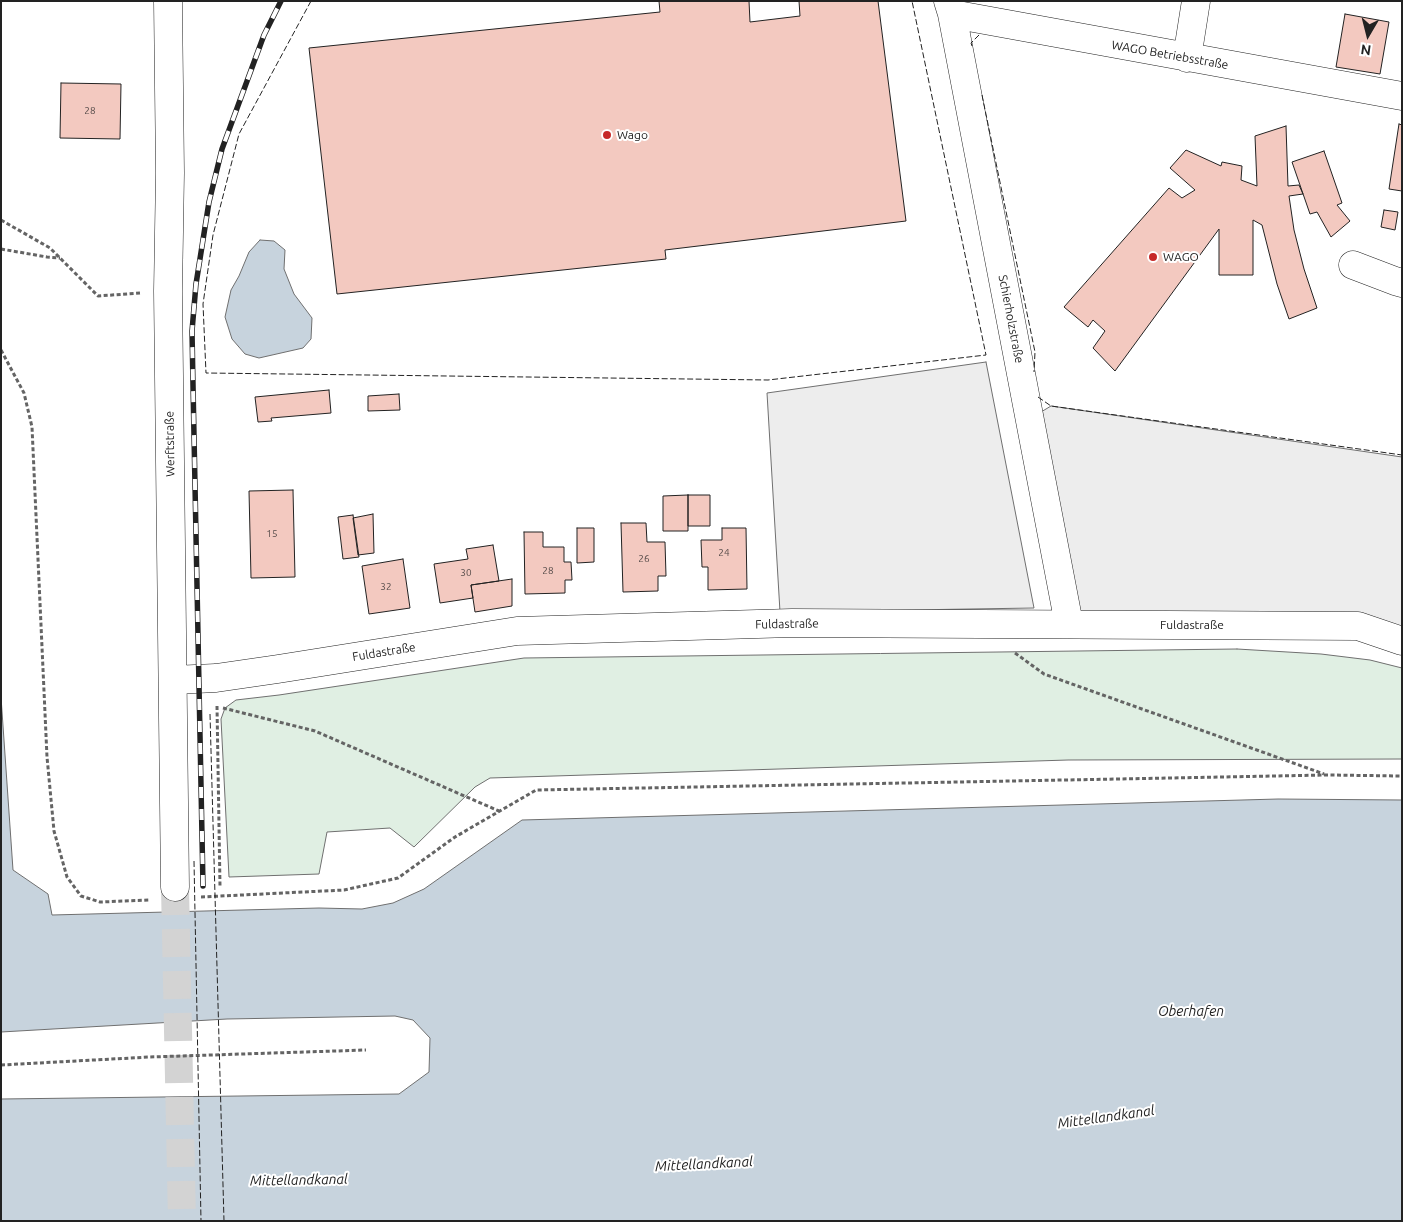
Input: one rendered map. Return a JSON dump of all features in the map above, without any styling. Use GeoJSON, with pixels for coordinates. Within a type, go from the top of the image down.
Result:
{"type":"FeatureCollection","features":[{"type":"Feature","properties":{"kind":"street","name":"Werftstraße"},"geometry":{"type":"LineString","coordinates":[[168,1],[170,173],[168,291],[177,894]]}},
{"type":"Feature","properties":{"kind":"street"},"geometry":{"type":"LineString","coordinates":[[1187,58],[1196,1]]}},
{"type":"Feature","properties":{"kind":"street","name":"WAGO Betriebsstraße"},"geometry":{"type":"LineString","coordinates":[[950,8],[1187,58],[1402,96]]}},
{"type":"Feature","properties":{"kind":"street","name":"Schierholzstraße"},"geometry":{"type":"LineString","coordinates":[[950,8],[1070,624]]}},
{"type":"Feature","properties":{"kind":"street"},"geometry":{"type":"LineString","coordinates":[[1353,265],[1402,282]]}},
{"type":"Feature","properties":{"kind":"street","name":"Fuldastraße"},"geometry":{"type":"LineString","coordinates":[[174,680],[216,678],[517,631],[792,624],[1358,626],[1402,641]]}},
{"type":"Feature","properties":{"kind":"path"},"geometry":{"type":"LineString","coordinates":[[1,220],[50,248],[98,296],[168,291]]}},
{"type":"Feature","properties":{"kind":"path"},"geometry":{"type":"LineString","coordinates":[[1,249],[61,258]]}},
{"type":"Feature","properties":{"kind":"path"},"geometry":{"type":"LineString","coordinates":[[1,350],[24,393],[32,427],[47,757],[54,831],[67,877],[81,896],[100,902],[177,894],[344,890],[398,878],[455,836],[536,790],[1402,776]]}},
{"type":"Feature","properties":{"kind":"path"},"geometry":{"type":"LineString","coordinates":[[1013,652],[1044,674],[1328,776]]}},
{"type":"Feature","properties":{"kind":"path"},"geometry":{"type":"LineString","coordinates":[[216,678],[220,886]]}},
{"type":"Feature","properties":{"kind":"path"},"geometry":{"type":"LineString","coordinates":[[217,707],[315,731],[500,811]]}},
{"type":"Feature","properties":{"kind":"path"},"geometry":{"type":"LineString","coordinates":[[1,1065],[150,1057],[366,1050]]}},
{"type":"Feature","properties":{"kind":"green space"},"geometry":{"type":"Polygon","coordinates":[[[1237,649],[1321,654],[1370,660],[1402,668],[1402,759],[1068,760],[490,778],[475,787],[414,847],[390,828],[327,832],[319,874],[229,877],[221,719],[225,708],[236,700],[524,658],[1237,649]]]}},
{"type":"Feature","properties":{"kind":"shaded area"},"geometry":{"type":"Polygon","coordinates":[[[986,362],[1034,608],[780,612],[767,393],[986,362]]]}},
{"type":"Feature","properties":{"kind":"shaded area"},"geometry":{"type":"Polygon","coordinates":[[[1051,406],[1402,457],[1402,630],[1076,615],[1041,412],[1051,406]]]}},
{"type":"Feature","properties":{"kind":"water"},"geometry":{"type":"Polygon","coordinates":[[[260,240],[274,241],[285,250],[284,269],[294,294],[312,318],[311,339],[303,348],[259,358],[245,354],[232,339],[225,317],[231,290],[249,252],[260,240]]]}},
{"type":"Feature","properties":{"kind":"water","name":"Oberhafen"},"geometry":{"type":"Polygon","coordinates":[[[1,697],[13,870],[48,894],[52,915],[319,908],[362,909],[393,903],[424,889],[522,820],[1278,799],[1402,800],[1402,1221],[1,1221],[1,1099],[399,1094],[429,1072],[430,1038],[413,1020],[395,1016],[227,1019],[1,1032],[1,697]]]}},
{"type":"Feature","properties":{"kind":"building","name":"Wago"},"geometry":{"type":"Polygon","coordinates":[[[659,1],[749,1],[750,22],[800,16],[799,1],[878,1],[906,221],[665,250],[666,259],[337,294],[309,48],[660,12],[659,1]]]}},
{"type":"Feature","properties":{"kind":"building"},"geometry":{"type":"Polygon","coordinates":[[[1345,14],[1389,22],[1380,74],[1336,67],[1345,14]]]}},
{"type":"Feature","properties":{"kind":"building"},"geometry":{"type":"Polygon","coordinates":[[[61,83],[121,84],[120,139],[60,138],[61,83]]]}},
{"type":"Feature","properties":{"kind":"building"},"geometry":{"type":"Polygon","coordinates":[[[1399,124],[1402,125],[1402,191],[1389,189],[1399,124]]]}},
{"type":"Feature","properties":{"kind":"building","name":"WAGO"},"geometry":{"type":"Polygon","coordinates":[[[1286,126],[1288,186],[1299,185],[1303,194],[1289,196],[1294,230],[1317,308],[1289,319],[1277,284],[1262,225],[1253,220],[1253,275],[1219,275],[1219,229],[1115,371],[1093,348],[1105,331],[1093,320],[1088,327],[1064,307],[1169,188],[1182,198],[1195,190],[1170,168],[1186,150],[1221,166],[1222,162],[1242,166],[1241,180],[1257,186],[1255,136],[1286,126]]]}},
{"type":"Feature","properties":{"kind":"building"},"geometry":{"type":"Polygon","coordinates":[[[1324,151],[1342,203],[1337,205],[1350,221],[1331,237],[1317,212],[1310,214],[1292,162],[1324,151]]]}},
{"type":"Feature","properties":{"kind":"building"},"geometry":{"type":"Polygon","coordinates":[[[1384,210],[1398,212],[1395,230],[1381,227],[1384,210]]]}},
{"type":"Feature","properties":{"kind":"building"},"geometry":{"type":"Polygon","coordinates":[[[329,390],[331,413],[271,418],[272,421],[258,422],[255,397],[329,390]]]}},
{"type":"Feature","properties":{"kind":"building"},"geometry":{"type":"Polygon","coordinates":[[[399,394],[400,410],[368,411],[368,396],[399,394]]]}},
{"type":"Feature","properties":{"kind":"building"},"geometry":{"type":"Polygon","coordinates":[[[293,490],[295,577],[251,578],[249,491],[293,490]]]}},
{"type":"Feature","properties":{"kind":"building"},"geometry":{"type":"Polygon","coordinates":[[[688,495],[710,495],[710,526],[688,526],[688,495]]]}},
{"type":"Feature","properties":{"kind":"building"},"geometry":{"type":"Polygon","coordinates":[[[688,495],[688,531],[663,531],[663,496],[688,495]]]}},
{"type":"Feature","properties":{"kind":"building"},"geometry":{"type":"Polygon","coordinates":[[[373,514],[374,553],[358,555],[353,518],[373,514]]]}},
{"type":"Feature","properties":{"kind":"building"},"geometry":{"type":"Polygon","coordinates":[[[353,515],[359,557],[343,559],[338,517],[353,515]]]}},
{"type":"Feature","properties":{"kind":"building"},"geometry":{"type":"Polygon","coordinates":[[[621,523],[646,523],[647,542],[665,542],[666,576],[658,576],[658,591],[623,592],[621,523]]]}},
{"type":"Feature","properties":{"kind":"building"},"geometry":{"type":"Polygon","coordinates":[[[577,528],[594,528],[594,562],[577,563],[577,528]]]}},
{"type":"Feature","properties":{"kind":"building"},"geometry":{"type":"Polygon","coordinates":[[[722,528],[746,528],[747,589],[708,590],[708,567],[702,567],[701,540],[722,540],[722,528]]]}},
{"type":"Feature","properties":{"kind":"building"},"geometry":{"type":"Polygon","coordinates":[[[524,532],[543,532],[543,547],[564,547],[564,562],[571,562],[572,580],[565,580],[565,593],[525,594],[524,532]]]}},
{"type":"Feature","properties":{"kind":"building"},"geometry":{"type":"Polygon","coordinates":[[[493,545],[499,581],[471,585],[473,598],[440,603],[434,564],[468,559],[466,549],[493,545]]]}},
{"type":"Feature","properties":{"kind":"building"},"geometry":{"type":"Polygon","coordinates":[[[403,559],[410,608],[369,614],[362,566],[403,559]]]}},
{"type":"Feature","properties":{"kind":"building"},"geometry":{"type":"Polygon","coordinates":[[[512,579],[512,606],[475,612],[471,585],[512,579]]]}},
{"type":"Feature","properties":{"kind":"tunnel"},"geometry":{"type":"LineString","coordinates":[[175,887],[182,1221]]}},
{"type":"Feature","properties":{"kind":"railway"},"geometry":{"type":"LineString","coordinates":[[203,886],[192,331],[196,284],[209,202],[222,149],[264,35],[281,1]]}},
{"type":"Feature","properties":{"kind":"fence"},"geometry":{"type":"LineString","coordinates":[[311,1],[239,134],[213,235],[203,304],[206,373],[768,380],[986,355],[912,1]]}},
{"type":"Feature","properties":{"kind":"fence"},"geometry":{"type":"LineString","coordinates":[[972,46],[971,43],[980,34]]}},
{"type":"Feature","properties":{"kind":"fence"},"geometry":{"type":"LineString","coordinates":[[982,95],[1035,352],[1034,372]]}},
{"type":"Feature","properties":{"kind":"fence"},"geometry":{"type":"LineString","coordinates":[[1038,397],[1051,406],[1402,455]]}},
{"type":"Feature","properties":{"kind":"fence"},"geometry":{"type":"LineString","coordinates":[[210,714],[224,1221]]}},
{"type":"Feature","properties":{"kind":"fence"},"geometry":{"type":"LineString","coordinates":[[194,861],[201,1221]]}},
{"type":"Feature","properties":{"kind":"place","name":"Wago"},"geometry":{"type":"Point","coordinates":[607,135]}},
{"type":"Feature","properties":{"kind":"place","name":"WAGO"},"geometry":{"type":"Point","coordinates":[1153,257]}},
{"type":"Feature","properties":{"kind":"water label","name":"Mittellandkanal"},"geometry":{"type":"Point","coordinates":[1106,1117]}},
{"type":"Feature","properties":{"kind":"water label","name":"Mittellandkanal"},"geometry":{"type":"Point","coordinates":[704,1164]}},
{"type":"Feature","properties":{"kind":"water label","name":"Mittellandkanal"},"geometry":{"type":"Point","coordinates":[299,1180]}}]}
